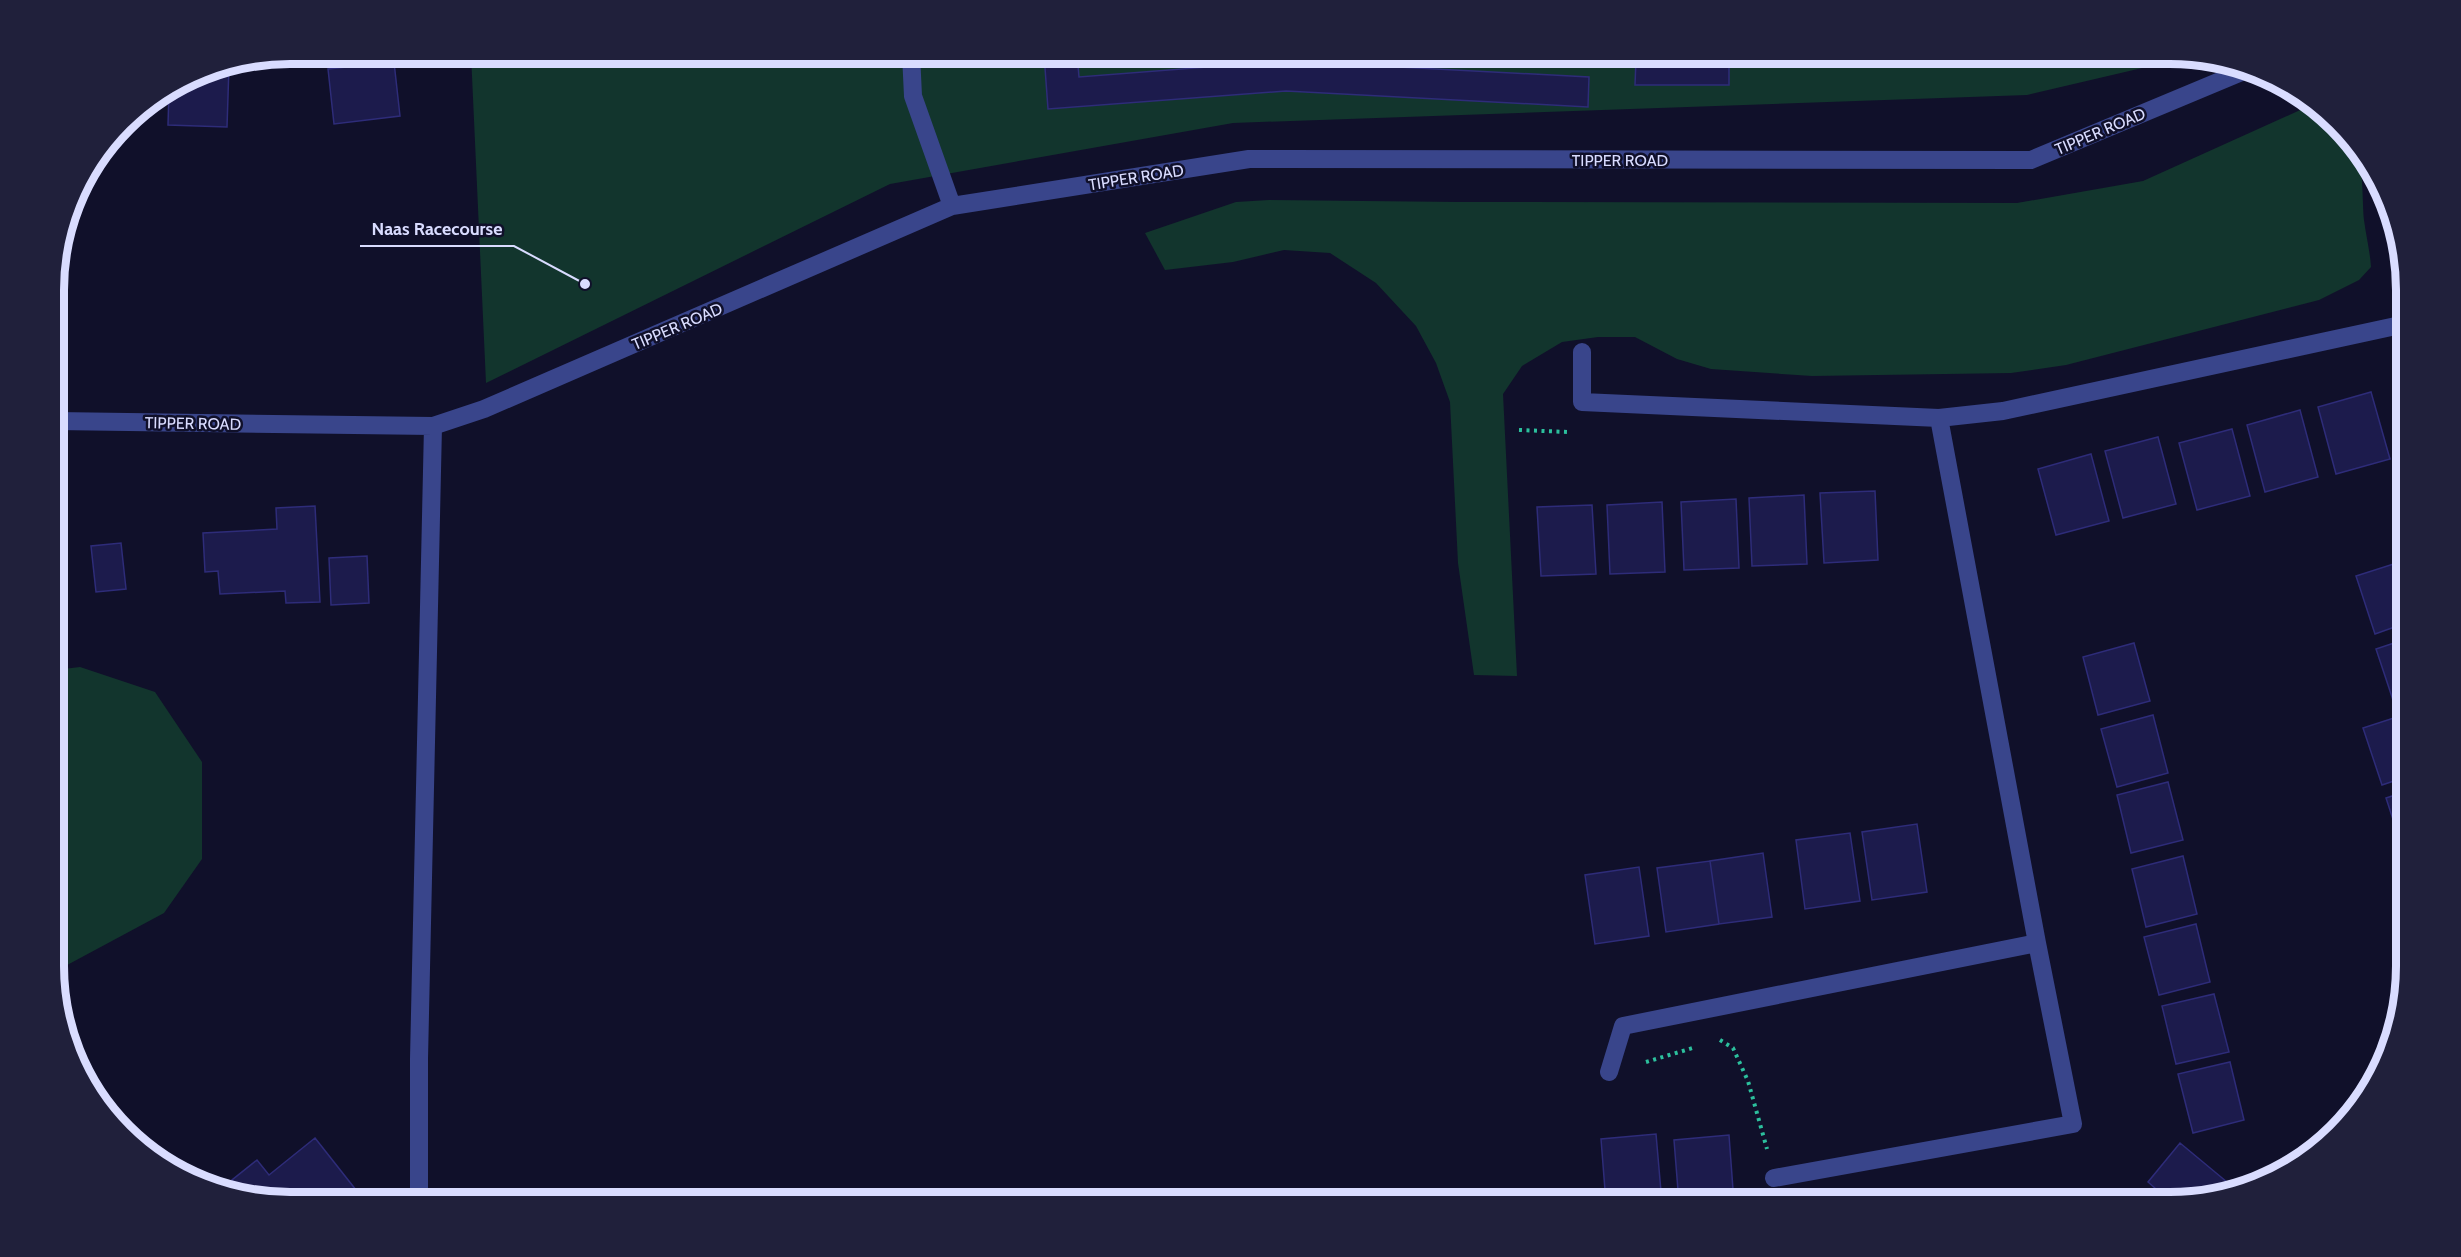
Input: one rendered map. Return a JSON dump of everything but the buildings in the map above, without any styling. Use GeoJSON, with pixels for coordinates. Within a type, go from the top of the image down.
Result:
{"type":"FeatureCollection","features":[{"type":"Feature","properties":{"kind":"street"},"geometry":{"type":"LineString","coordinates":[[912,64],[914,96],[952,206]]}},
{"type":"Feature","properties":{"kind":"street","name":"TIPPER ROAD"},"geometry":{"type":"LineString","coordinates":[[64,421],[433,426],[484,409],[952,206],[1249,159],[2031,160],[2236,74]]}},
{"type":"Feature","properties":{"kind":"street"},"geometry":{"type":"LineString","coordinates":[[1582,352],[1582,402],[1939,418],[2003,411],[2396,326]]}},
{"type":"Feature","properties":{"kind":"street"},"geometry":{"type":"LineString","coordinates":[[1774,1178],[2073,1124],[1939,418]]}},
{"type":"Feature","properties":{"kind":"street"},"geometry":{"type":"LineString","coordinates":[[419,1192],[419,1059],[433,426]]}},
{"type":"Feature","properties":{"kind":"street"},"geometry":{"type":"LineString","coordinates":[[1609,1072],[1623,1026],[2037,943]]}},
{"type":"Feature","properties":{"kind":"path"},"geometry":{"type":"LineString","coordinates":[[1519,430],[1578,433]]}},
{"type":"Feature","properties":{"kind":"path"},"geometry":{"type":"LineString","coordinates":[[1711,1042],[1720,1040],[1733,1048],[1760,1118],[1774,1178]]}},
{"type":"Feature","properties":{"kind":"path"},"geometry":{"type":"LineString","coordinates":[[1609,1072],[1703,1045]]}},
{"type":"Feature","properties":{"kind":"green space"},"geometry":{"type":"Polygon","coordinates":[[[471,64],[2159,64],[2027,95],[1233,123],[890,184],[486,383],[471,64]]]}},
{"type":"Feature","properties":{"kind":"green space"},"geometry":{"type":"Polygon","coordinates":[[[2304,108],[2320,120],[2341,141],[2360,168],[2364,220],[2371,267],[2359,280],[2319,300],[2066,365],[2011,373],[1812,376],[1711,369],[1677,359],[1635,337],[1598,337],[1562,342],[1522,366],[1503,394],[1517,676],[1474,675],[1458,563],[1450,402],[1436,363],[1416,326],[1376,283],[1330,253],[1284,250],[1233,262],[1165,270],[1145,233],[1236,202],[1269,200],[2017,203],[2143,181],[2304,108]]]}},
{"type":"Feature","properties":{"kind":"green space"},"geometry":{"type":"Polygon","coordinates":[[[80,667],[155,692],[202,762],[202,859],[164,913],[64,967],[64,669],[80,667]]]}},
{"type":"Feature","properties":{"kind":"place","name":"Naas Racecourse"},"geometry":{"type":"Point","coordinates":[585,284]}}]}
